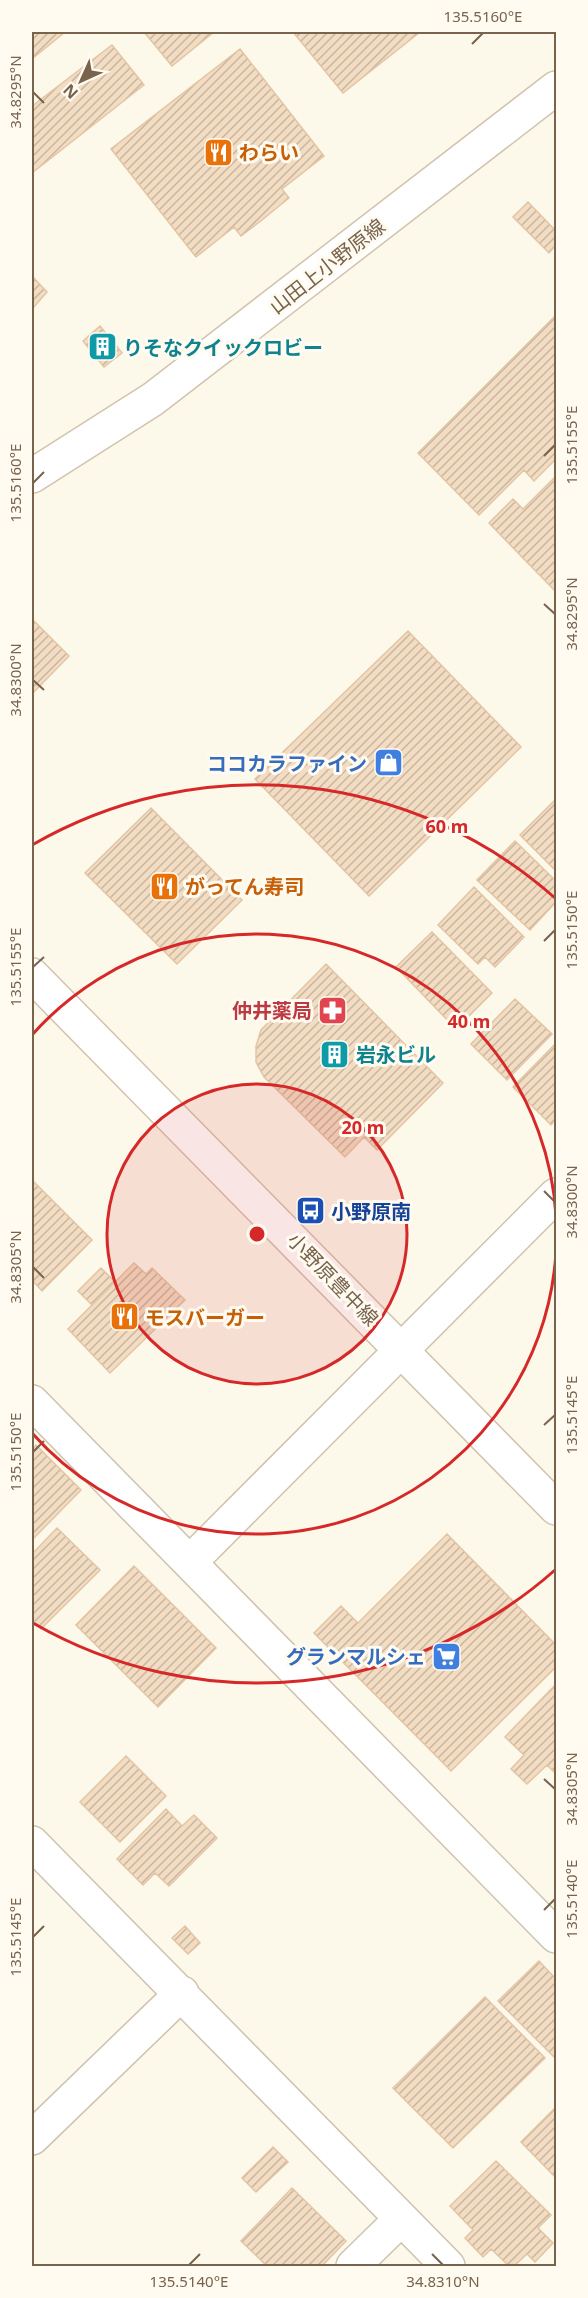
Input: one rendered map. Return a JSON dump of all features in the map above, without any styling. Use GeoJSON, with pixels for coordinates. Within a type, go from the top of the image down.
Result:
{"type":"FeatureCollection","features":[{"type":"Feature","properties":{"kind":"street","name":"山田上小野原線"},"geometry":{"type":"LineString","coordinates":[[32,476],[153,399],[556,88]]}},
{"type":"Feature","properties":{"kind":"street","name":"小野原豊中線"},"geometry":{"type":"LineString","coordinates":[[32,975],[556,1508]]}},
{"type":"Feature","properties":{"kind":"street"},"geometry":{"type":"LineString","coordinates":[[190,1562],[556,1195]]}},
{"type":"Feature","properties":{"kind":"street"},"geometry":{"type":"LineString","coordinates":[[32,1402],[556,1936]]}},
{"type":"Feature","properties":{"kind":"street"},"geometry":{"type":"LineString","coordinates":[[32,1843],[448,2266]]}},
{"type":"Feature","properties":{"kind":"street"},"geometry":{"type":"LineString","coordinates":[[32,2138],[182,1993]]}},
{"type":"Feature","properties":{"kind":"street"},"geometry":{"type":"LineString","coordinates":[[353,2266],[401,2219]]}},
{"type":"Feature","properties":{"kind":"building"},"geometry":{"type":"Polygon","coordinates":[[[32,32],[65,32],[32,59],[32,32]]]}},
{"type":"Feature","properties":{"kind":"building"},"geometry":{"type":"Polygon","coordinates":[[[144,32],[214,32],[172,66],[144,32]]]}},
{"type":"Feature","properties":{"kind":"building"},"geometry":{"type":"Polygon","coordinates":[[[293,32],[420,32],[343,93],[293,32]]]}},
{"type":"Feature","properties":{"kind":"building"},"geometry":{"type":"Polygon","coordinates":[[[112,45],[144,85],[32,173],[32,106],[112,45]]]}},
{"type":"Feature","properties":{"kind":"building","name":"わらい"},"geometry":{"type":"Polygon","coordinates":[[[240,49],[324,156],[282,189],[289,198],[262,220],[241,236],[234,227],[196,257],[111,149],[240,49]]]}},
{"type":"Feature","properties":{"kind":"building"},"geometry":{"type":"Polygon","coordinates":[[[528,202],[556,231],[556,245],[549,253],[513,217],[528,202]]]}},
{"type":"Feature","properties":{"kind":"building"},"geometry":{"type":"Polygon","coordinates":[[[32,276],[47,292],[32,309],[32,276]]]}},
{"type":"Feature","properties":{"kind":"building"},"geometry":{"type":"Polygon","coordinates":[[[556,315],[556,459],[534,481],[524,470],[479,515],[418,453],[556,315]]]}},
{"type":"Feature","properties":{"kind":"building","name":"りそなクイックロビー"},"geometry":{"type":"Polygon","coordinates":[[[100,326],[122,353],[104,367],[83,341],[100,326]]]}},
{"type":"Feature","properties":{"kind":"building"},"geometry":{"type":"Polygon","coordinates":[[[556,476],[556,592],[489,523],[513,499],[523,509],[556,476]]]}},
{"type":"Feature","properties":{"kind":"building"},"geometry":{"type":"Polygon","coordinates":[[[32,619],[69,656],[32,694],[32,619]]]}},
{"type":"Feature","properties":{"kind":"building","name":"ココカラファイン"},"geometry":{"type":"Polygon","coordinates":[[[408,631],[521,747],[369,896],[255,779],[408,631]]]}},
{"type":"Feature","properties":{"kind":"building"},"geometry":{"type":"Polygon","coordinates":[[[556,799],[556,871],[520,835],[556,799]]]}},
{"type":"Feature","properties":{"kind":"building","name":"がってん寿司"},"geometry":{"type":"Polygon","coordinates":[[[151,808],[242,900],[177,964],[85,873],[151,808]]]}},
{"type":"Feature","properties":{"kind":"building"},"geometry":{"type":"Polygon","coordinates":[[[515,841],[556,881],[556,902],[530,930],[477,880],[515,841]]]}},
{"type":"Feature","properties":{"kind":"building"},"geometry":{"type":"Polygon","coordinates":[[[474,887],[524,937],[495,967],[485,957],[478,964],[438,925],[474,887]]]}},
{"type":"Feature","properties":{"kind":"building"},"geometry":{"type":"Polygon","coordinates":[[[432,932],[492,993],[456,1029],[396,967],[432,932]]]}},
{"type":"Feature","properties":{"kind":"building","name":"岩永ビル"},"geometry":{"type":"Polygon","coordinates":[[[326,964],[443,1083],[377,1150],[364,1137],[345,1157],[264,1077],[256,1062],[256,1046],[261,1030],[326,964]]]}},
{"type":"Feature","properties":{"kind":"building"},"geometry":{"type":"Polygon","coordinates":[[[515,999],[552,1034],[507,1080],[471,1044],[515,999]]]}},
{"type":"Feature","properties":{"kind":"building"},"geometry":{"type":"Polygon","coordinates":[[[556,1043],[556,1119],[551,1125],[513,1087],[556,1043]]]}},
{"type":"Feature","properties":{"kind":"building"},"geometry":{"type":"Polygon","coordinates":[[[32,1180],[92,1240],[42,1291],[32,1280],[32,1180]]]}},
{"type":"Feature","properties":{"kind":"building","name":"モスバーガー"},"geometry":{"type":"Polygon","coordinates":[[[134,1263],[146,1274],[152,1268],[185,1300],[110,1373],[68,1329],[134,1263]]]}},
{"type":"Feature","properties":{"kind":"building"},"geometry":{"type":"Polygon","coordinates":[[[101,1268],[115,1282],[92,1305],[78,1291],[101,1268]]]}},
{"type":"Feature","properties":{"kind":"building"},"geometry":{"type":"Polygon","coordinates":[[[36,1445],[81,1490],[32,1540],[32,1450],[36,1445]]]}},
{"type":"Feature","properties":{"kind":"building"},"geometry":{"type":"Polygon","coordinates":[[[57,1528],[100,1570],[41,1629],[32,1619],[32,1554],[57,1528]]]}},
{"type":"Feature","properties":{"kind":"building","name":"グランマルシェ"},"geometry":{"type":"Polygon","coordinates":[[[447,1534],[556,1645],[556,1667],[451,1771],[314,1633],[341,1606],[358,1623],[447,1534]]]}},
{"type":"Feature","properties":{"kind":"building"},"geometry":{"type":"Polygon","coordinates":[[[134,1566],[216,1648],[158,1707],[76,1625],[134,1566]]]}},
{"type":"Feature","properties":{"kind":"building"},"geometry":{"type":"Polygon","coordinates":[[[556,1684],[556,1774],[547,1765],[527,1784],[511,1769],[524,1755],[505,1737],[556,1684]]]}},
{"type":"Feature","properties":{"kind":"building"},"geometry":{"type":"Polygon","coordinates":[[[126,1756],[166,1796],[120,1842],[80,1802],[126,1756]]]}},
{"type":"Feature","properties":{"kind":"building"},"geometry":{"type":"Polygon","coordinates":[[[166,1809],[182,1826],[194,1815],[217,1838],[169,1886],[155,1873],[143,1885],[117,1859],[166,1809]]]}},
{"type":"Feature","properties":{"kind":"building"},"geometry":{"type":"Polygon","coordinates":[[[185,1926],[200,1943],[188,1954],[172,1938],[185,1926]]]}},
{"type":"Feature","properties":{"kind":"building"},"geometry":{"type":"Polygon","coordinates":[[[539,1961],[556,1979],[556,2055],[554,2057],[498,2001],[539,1961]]]}},
{"type":"Feature","properties":{"kind":"building"},"geometry":{"type":"Polygon","coordinates":[[[485,1997],[545,2058],[453,2148],[393,2088],[485,1997]]]}},
{"type":"Feature","properties":{"kind":"building"},"geometry":{"type":"Polygon","coordinates":[[[556,2107],[556,2178],[521,2142],[556,2107]]]}},
{"type":"Feature","properties":{"kind":"building"},"geometry":{"type":"Polygon","coordinates":[[[273,2147],[288,2162],[256,2192],[242,2178],[273,2147]]]}},
{"type":"Feature","properties":{"kind":"building"},"geometry":{"type":"Polygon","coordinates":[[[496,2161],[551,2215],[538,2228],[553,2243],[535,2262],[527,2254],[514,2266],[509,2266],[491,2249],[483,2257],[465,2238],[473,2230],[450,2206],[496,2161]]]}},
{"type":"Feature","properties":{"kind":"building"},"geometry":{"type":"Polygon","coordinates":[[[292,2188],[346,2241],[322,2266],[267,2266],[241,2241],[292,2188]]]}},
{"type":"Feature","properties":{"kind":"place","name":"わらい"},"geometry":{"type":"Point","coordinates":[218,152]}},
{"type":"Feature","properties":{"kind":"place","name":"りそなクイックロビー"},"geometry":{"type":"Point","coordinates":[102,347]}},
{"type":"Feature","properties":{"kind":"place","name":"ココカラファイン"},"geometry":{"type":"Point","coordinates":[388,763]}},
{"type":"Feature","properties":{"kind":"place","name":"がってん寿司"},"geometry":{"type":"Point","coordinates":[164,886]}},
{"type":"Feature","properties":{"kind":"place","name":"仲井薬局"},"geometry":{"type":"Point","coordinates":[333,1010]}},
{"type":"Feature","properties":{"kind":"place","name":"岩永ビル"},"geometry":{"type":"Point","coordinates":[335,1054]}},
{"type":"Feature","properties":{"kind":"place","name":"小野原南"},"geometry":{"type":"Point","coordinates":[310,1211]}},
{"type":"Feature","properties":{"kind":"place","name":"モスバーガー"},"geometry":{"type":"Point","coordinates":[124,1317]}},
{"type":"Feature","properties":{"kind":"place","name":"グランマルシェ"},"geometry":{"type":"Point","coordinates":[447,1656]}}]}
